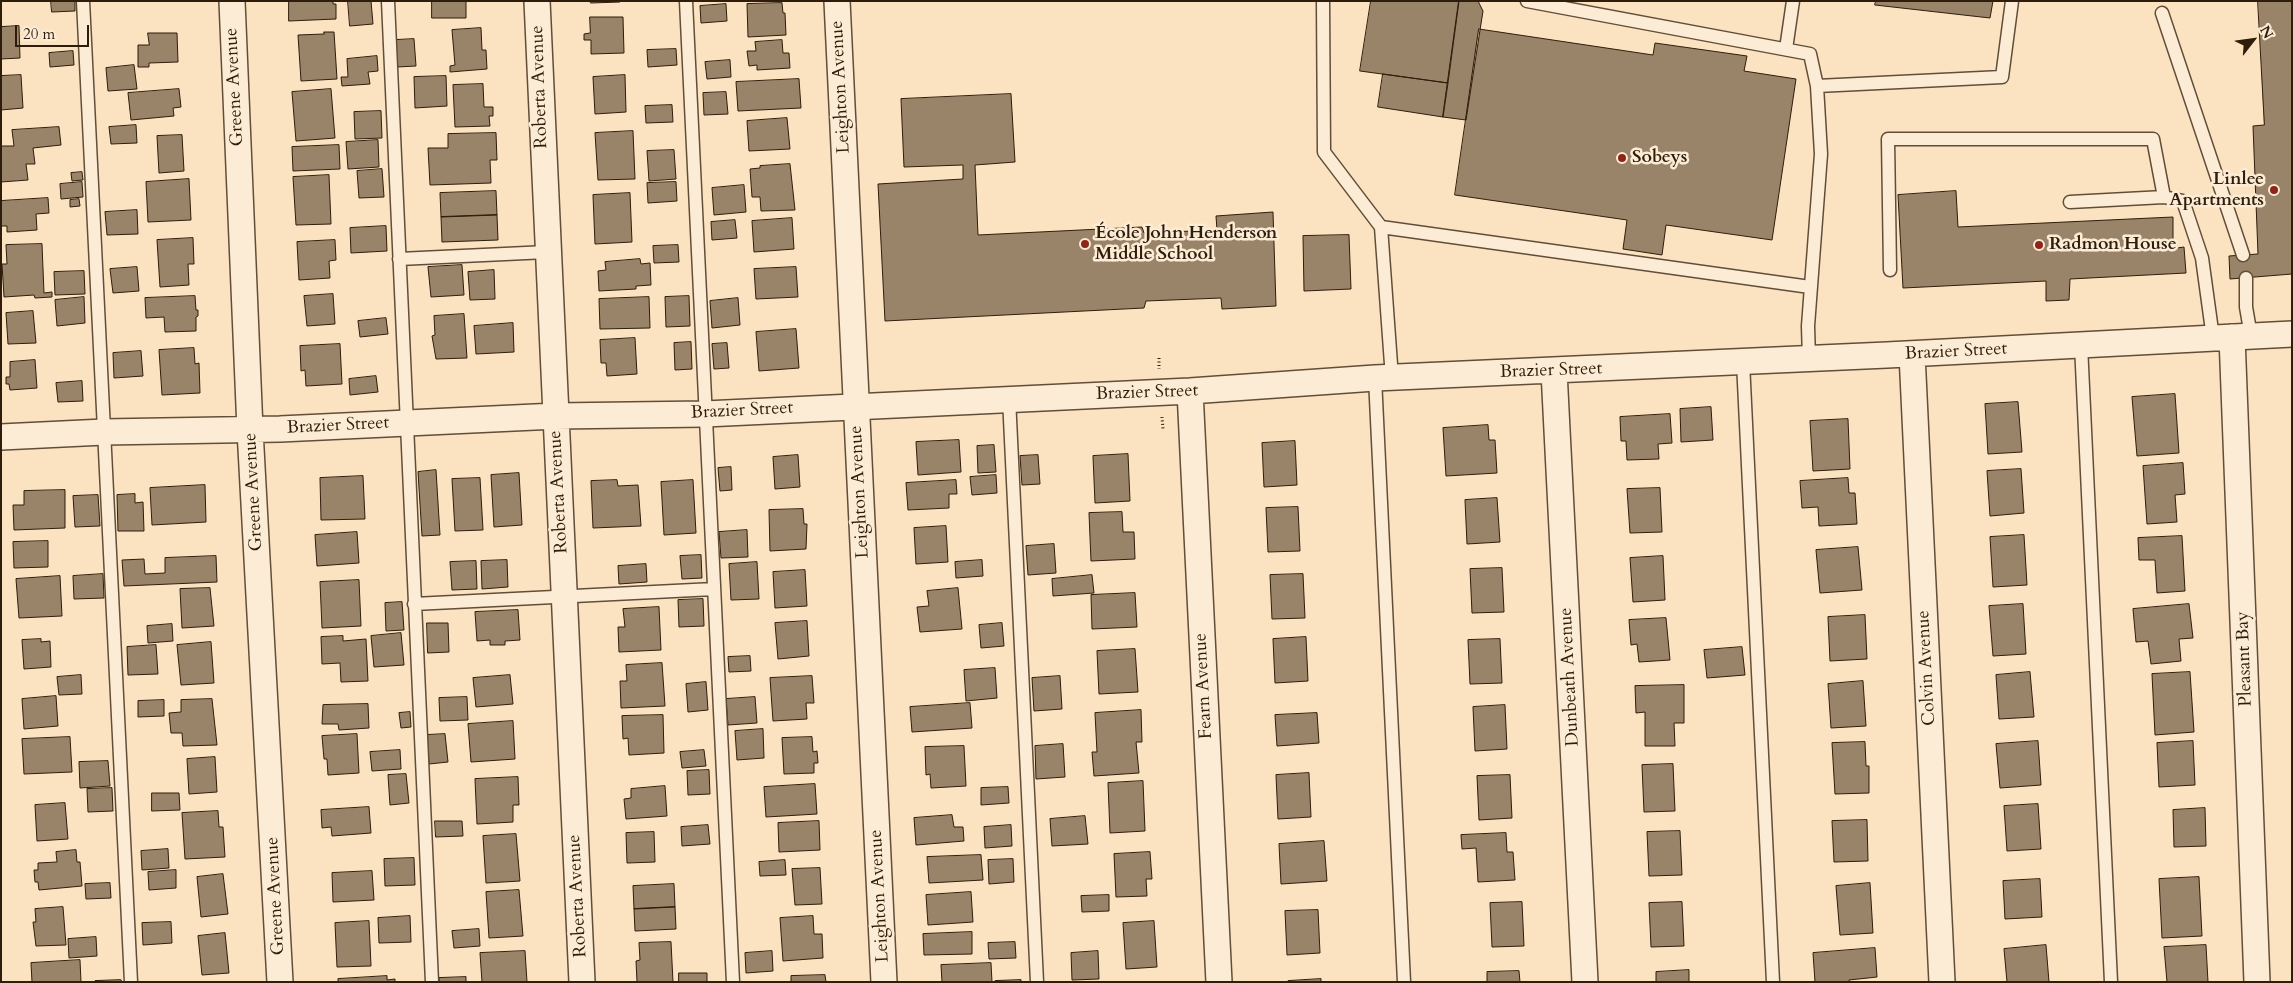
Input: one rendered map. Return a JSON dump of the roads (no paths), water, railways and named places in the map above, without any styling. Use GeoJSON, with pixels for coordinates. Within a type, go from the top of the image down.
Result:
{"type":"FeatureCollection","features":[{"type":"Feature","properties":{"kind":"street","name":"Greene Avenue"},"geometry":{"type":"LineString","coordinates":[[232,1],[250,430],[280,982]]}},
{"type":"Feature","properties":{"kind":"street","name":"Roberta Avenue"},"geometry":{"type":"LineString","coordinates":[[537,1],[547,252],[582,982]]}},
{"type":"Feature","properties":{"kind":"street","name":"Leighton Avenue"},"geometry":{"type":"LineString","coordinates":[[837,1],[884,982]]}},
{"type":"Feature","properties":{"kind":"street","name":"Brazier Street"},"geometry":{"type":"LineString","coordinates":[[1,437],[104,432],[250,430],[556,416],[705,414],[1009,398],[1190,391],[1384,378],[1809,359],[2292,334]]}},
{"type":"Feature","properties":{"kind":"street","name":"Pleasant Bay"},"geometry":{"type":"LineString","coordinates":[[2232,337],[2257,982]]}},
{"type":"Feature","properties":{"kind":"street","name":"Colvin Avenue"},"geometry":{"type":"LineString","coordinates":[[1912,354],[1942,982]]}},
{"type":"Feature","properties":{"kind":"street","name":"Dunbeath Avenue"},"geometry":{"type":"LineString","coordinates":[[1554,371],[1585,982]]}},
{"type":"Feature","properties":{"kind":"street","name":"Fearn Avenue"},"geometry":{"type":"LineString","coordinates":[[1190,391],[1219,982]]}},
{"type":"Feature","properties":{"kind":"lane"},"geometry":{"type":"LineString","coordinates":[[83,1],[131,982]]}},
{"type":"Feature","properties":{"kind":"lane"},"geometry":{"type":"LineString","coordinates":[[388,1],[432,982]]}},
{"type":"Feature","properties":{"kind":"lane"},"geometry":{"type":"LineString","coordinates":[[686,1],[733,982]]}},
{"type":"Feature","properties":{"kind":"lane"},"geometry":{"type":"LineString","coordinates":[[1323,1],[1324,152],[1381,227],[1384,378],[1404,982]]}},
{"type":"Feature","properties":{"kind":"lane"},"geometry":{"type":"LineString","coordinates":[[1527,1],[1810,54],[1817,86],[1820,154],[1810,287],[1809,359]]}},
{"type":"Feature","properties":{"kind":"lane"},"geometry":{"type":"LineString","coordinates":[[1786,49],[1793,1]]}},
{"type":"Feature","properties":{"kind":"lane"},"geometry":{"type":"LineString","coordinates":[[1817,86],[2002,77],[2012,1]]}},
{"type":"Feature","properties":{"kind":"lane"},"geometry":{"type":"LineString","coordinates":[[2162,13],[2243,255]]}},
{"type":"Feature","properties":{"kind":"lane"},"geometry":{"type":"LineString","coordinates":[[1890,270],[1888,139],[2154,139],[2164,197]]}},
{"type":"Feature","properties":{"kind":"lane"},"geometry":{"type":"LineString","coordinates":[[2070,202],[2164,197],[2182,201],[2232,337]]}},
{"type":"Feature","properties":{"kind":"lane"},"geometry":{"type":"LineString","coordinates":[[1381,227],[1810,287]]}},
{"type":"Feature","properties":{"kind":"lane"},"geometry":{"type":"LineString","coordinates":[[399,259],[547,252]]}},
{"type":"Feature","properties":{"kind":"lane"},"geometry":{"type":"LineString","coordinates":[[2232,337],[2246,307],[2246,278]]}},
{"type":"Feature","properties":{"kind":"lane"},"geometry":{"type":"LineString","coordinates":[[2081,345],[2111,982]]}},
{"type":"Feature","properties":{"kind":"lane"},"geometry":{"type":"LineString","coordinates":[[1743,362],[1772,982]]}},
{"type":"Feature","properties":{"kind":"lane"},"geometry":{"type":"LineString","coordinates":[[1009,398],[1036,982]]}},
{"type":"Feature","properties":{"kind":"lane"},"geometry":{"type":"LineString","coordinates":[[414,604],[714,589]]}},
{"type":"Feature","properties":{"kind":"place","name":"Sobeys"},"geometry":{"type":"Point","coordinates":[1622,158]}},
{"type":"Feature","properties":{"kind":"place","name":"Linlee Apartments"},"geometry":{"type":"Point","coordinates":[2274,190]}},
{"type":"Feature","properties":{"kind":"place","name":"École John Henderson Middle School"},"geometry":{"type":"Point","coordinates":[1085,244]}},
{"type":"Feature","properties":{"kind":"place","name":"Radmon House"},"geometry":{"type":"Point","coordinates":[2039,245]}}]}
